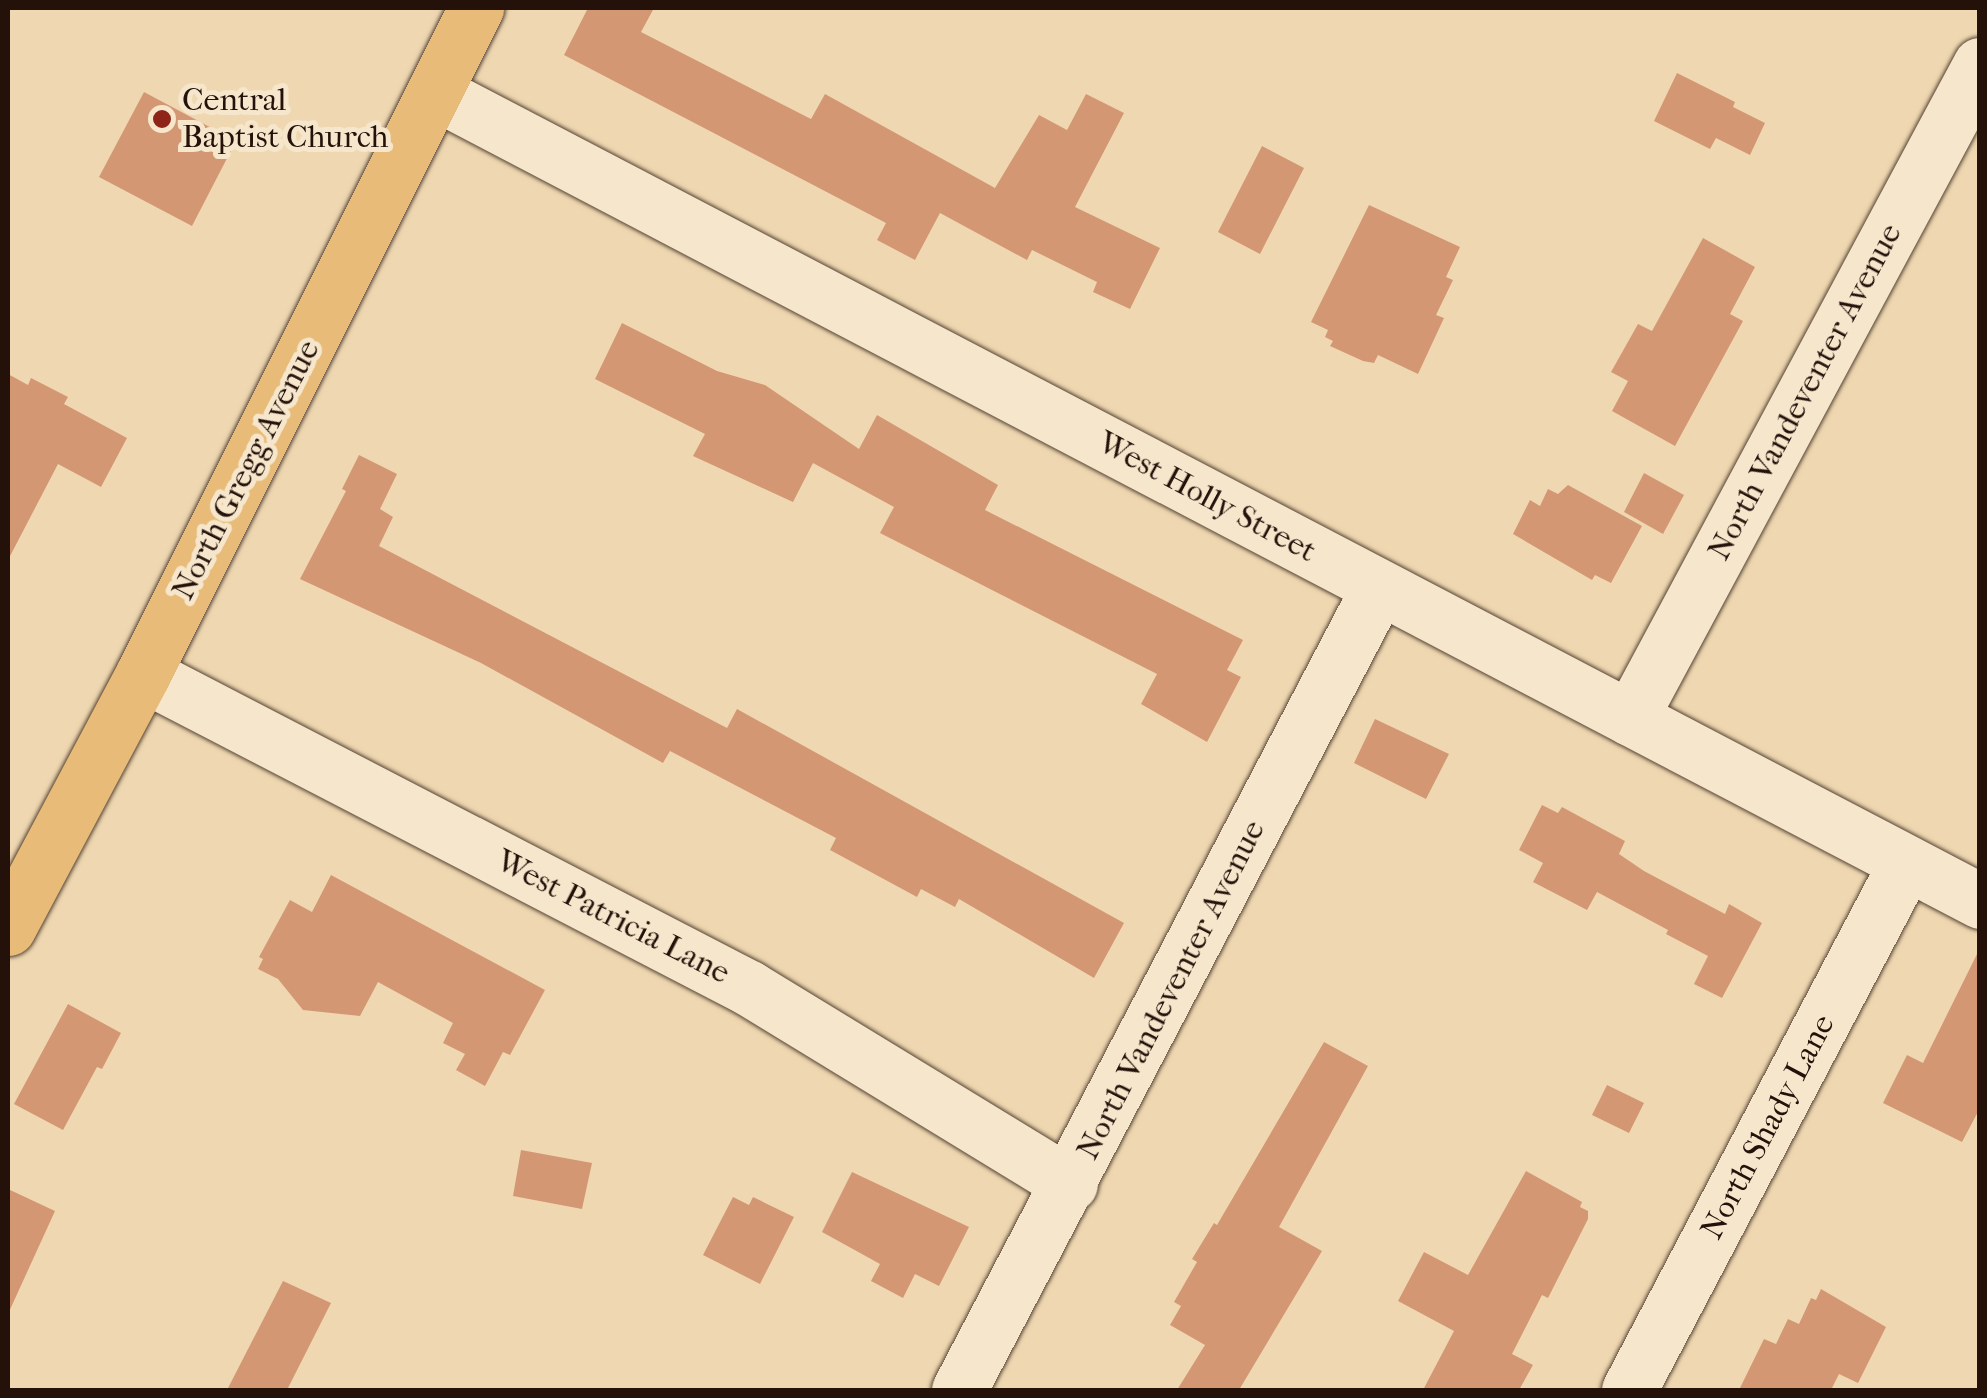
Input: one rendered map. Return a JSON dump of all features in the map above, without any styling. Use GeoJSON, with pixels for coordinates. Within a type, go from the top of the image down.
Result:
{"type":"FeatureCollection","features":[{"type":"Feature","properties":{"kind":"main road","name":"North Gregg Avenue"},"geometry":{"type":"LineString","coordinates":[[8,928],[143,674],[476,8]]}},
{"type":"Feature","properties":{"kind":"street","name":"North Vandeventer Avenue"},"geometry":{"type":"LineString","coordinates":[[1630,718],[1980,65]]}},
{"type":"Feature","properties":{"kind":"street","name":"West Holly Street"},"geometry":{"type":"LineString","coordinates":[[434,92],[1980,901]]}},
{"type":"Feature","properties":{"kind":"street","name":"North Vandeventer Avenue"},"geometry":{"type":"LineString","coordinates":[[959,1390],[1379,587]]}},
{"type":"Feature","properties":{"kind":"street","name":"West Patricia Lane"},"geometry":{"type":"LineString","coordinates":[[143,674],[750,988],[1070,1184]]}},
{"type":"Feature","properties":{"kind":"street","name":"North Shady Lane"},"geometry":{"type":"LineString","coordinates":[[1629,1390],[1906,863]]}},
{"type":"Feature","properties":{"kind":"building"},"geometry":{"type":"Polygon","coordinates":[[[588,8],[654,8],[641,32],[811,119],[825,94],[995,188],[1039,115],[1067,130],[1086,94],[1124,113],[1075,207],[1160,248],[1130,309],[1093,292],[1097,282],[1032,250],[1027,260],[940,213],[915,260],[877,240],[886,223],[564,55],[588,8]]]}},
{"type":"Feature","properties":{"kind":"building"},"geometry":{"type":"Polygon","coordinates":[[[1677,73],[1735,102],[1733,107],[1765,123],[1750,155],[1716,138],[1710,149],[1654,121],[1677,73]]]}},
{"type":"Feature","properties":{"kind":"building","name":"Central Baptist Church"},"geometry":{"type":"Polygon","coordinates":[[[144,92],[236,141],[192,226],[99,177],[144,92]]]}},
{"type":"Feature","properties":{"kind":"building"},"geometry":{"type":"Polygon","coordinates":[[[1262,146],[1304,168],[1260,254],[1218,232],[1262,146]]]}},
{"type":"Feature","properties":{"kind":"building"},"geometry":{"type":"Polygon","coordinates":[[[1369,205],[1460,247],[1446,277],[1453,280],[1436,315],[1444,318],[1418,374],[1378,355],[1374,363],[1363,361],[1330,346],[1333,341],[1325,337],[1328,330],[1311,322],[1369,205]]]}},
{"type":"Feature","properties":{"kind":"building"},"geometry":{"type":"Polygon","coordinates":[[[1703,238],[1755,267],[1730,314],[1743,321],[1675,446],[1612,411],[1628,381],[1611,372],[1638,324],[1652,331],[1703,238]]]}},
{"type":"Feature","properties":{"kind":"building"},"geometry":{"type":"Polygon","coordinates":[[[622,323],[717,371],[765,385],[859,449],[877,415],[998,485],[985,510],[1243,640],[1227,670],[1241,677],[1207,742],[1141,704],[1157,674],[880,533],[894,507],[813,463],[793,502],[693,456],[705,434],[595,379],[622,323]]]}},
{"type":"Feature","properties":{"kind":"building"},"geometry":{"type":"Polygon","coordinates":[[[8,374],[28,385],[31,378],[68,397],[64,404],[127,438],[101,487],[58,464],[8,560],[8,374]]]}},
{"type":"Feature","properties":{"kind":"building"},"geometry":{"type":"Polygon","coordinates":[[[359,455],[397,474],[380,509],[393,517],[379,546],[727,728],[737,709],[1124,923],[1094,978],[959,899],[955,907],[921,889],[917,897],[830,850],[836,838],[670,751],[663,763],[481,663],[300,579],[346,491],[342,489],[359,455]]]}},
{"type":"Feature","properties":{"kind":"building"},"geometry":{"type":"Polygon","coordinates":[[[1644,473],[1684,495],[1663,534],[1624,512],[1644,473]]]}},
{"type":"Feature","properties":{"kind":"building"},"geometry":{"type":"Polygon","coordinates":[[[1568,485],[1642,526],[1611,583],[1595,575],[1592,580],[1513,534],[1530,500],[1540,506],[1548,489],[1558,494],[1568,485]]]}},
{"type":"Feature","properties":{"kind":"building"},"geometry":{"type":"Polygon","coordinates":[[[1375,719],[1449,754],[1426,799],[1354,763],[1375,719]]]}},
{"type":"Feature","properties":{"kind":"building"},"geometry":{"type":"Polygon","coordinates":[[[1542,805],[1558,813],[1562,807],[1625,841],[1619,854],[1644,871],[1725,914],[1729,904],[1762,923],[1722,998],[1694,984],[1708,956],[1666,934],[1668,930],[1597,892],[1587,910],[1533,882],[1543,863],[1519,850],[1542,805]]]}},
{"type":"Feature","properties":{"kind":"building"},"geometry":{"type":"Polygon","coordinates":[[[331,875],[545,990],[510,1055],[503,1052],[485,1086],[456,1070],[465,1054],[443,1043],[453,1023],[378,982],[360,1016],[303,1010],[278,979],[258,969],[263,959],[259,957],[290,900],[312,912],[331,875]]]}},
{"type":"Feature","properties":{"kind":"building"},"geometry":{"type":"Polygon","coordinates":[[[1980,948],[1980,1108],[1962,1142],[1883,1103],[1907,1055],[1923,1063],[1980,948]]]}},
{"type":"Feature","properties":{"kind":"building"},"geometry":{"type":"Polygon","coordinates":[[[68,1004],[121,1033],[102,1069],[97,1067],[63,1130],[14,1104],[68,1004]]]}},
{"type":"Feature","properties":{"kind":"building"},"geometry":{"type":"Polygon","coordinates":[[[1324,1042],[1368,1066],[1279,1227],[1322,1251],[1239,1390],[1177,1390],[1205,1345],[1170,1325],[1181,1306],[1174,1302],[1197,1262],[1192,1259],[1214,1223],[1217,1225],[1324,1042]]]}},
{"type":"Feature","properties":{"kind":"building"},"geometry":{"type":"Polygon","coordinates":[[[1607,1085],[1644,1103],[1629,1133],[1592,1115],[1607,1085]]]}},
{"type":"Feature","properties":{"kind":"building"},"geometry":{"type":"Polygon","coordinates":[[[521,1150],[592,1163],[582,1209],[513,1196],[521,1150]]]}},
{"type":"Feature","properties":{"kind":"building"},"geometry":{"type":"Polygon","coordinates":[[[1526,1171],[1582,1202],[1580,1207],[1588,1211],[1588,1219],[1548,1298],[1542,1295],[1512,1354],[1533,1365],[1519,1390],[1423,1390],[1454,1331],[1398,1301],[1424,1252],[1468,1275],[1526,1171]]]}},
{"type":"Feature","properties":{"kind":"building"},"geometry":{"type":"Polygon","coordinates":[[[852,1172],[969,1227],[939,1286],[915,1274],[903,1298],[871,1281],[880,1264],[822,1232],[852,1172]]]}},
{"type":"Feature","properties":{"kind":"building"},"geometry":{"type":"Polygon","coordinates":[[[8,1189],[55,1211],[8,1314],[8,1189]]]}},
{"type":"Feature","properties":{"kind":"building"},"geometry":{"type":"Polygon","coordinates":[[[733,1197],[749,1205],[753,1197],[794,1217],[760,1284],[703,1255],[733,1197]]]}},
{"type":"Feature","properties":{"kind":"building"},"geometry":{"type":"Polygon","coordinates":[[[283,1281],[331,1303],[287,1390],[227,1390],[283,1281]]]}},
{"type":"Feature","properties":{"kind":"building"},"geometry":{"type":"Polygon","coordinates":[[[1821,1289],[1886,1327],[1858,1383],[1839,1374],[1831,1390],[1739,1390],[1764,1339],[1776,1344],[1788,1319],[1799,1324],[1811,1298],[1816,1300],[1821,1289]]]}},
{"type":"Feature","properties":{"kind":"place","name":"Central Baptist Church"},"geometry":{"type":"Point","coordinates":[162,119]}}]}
